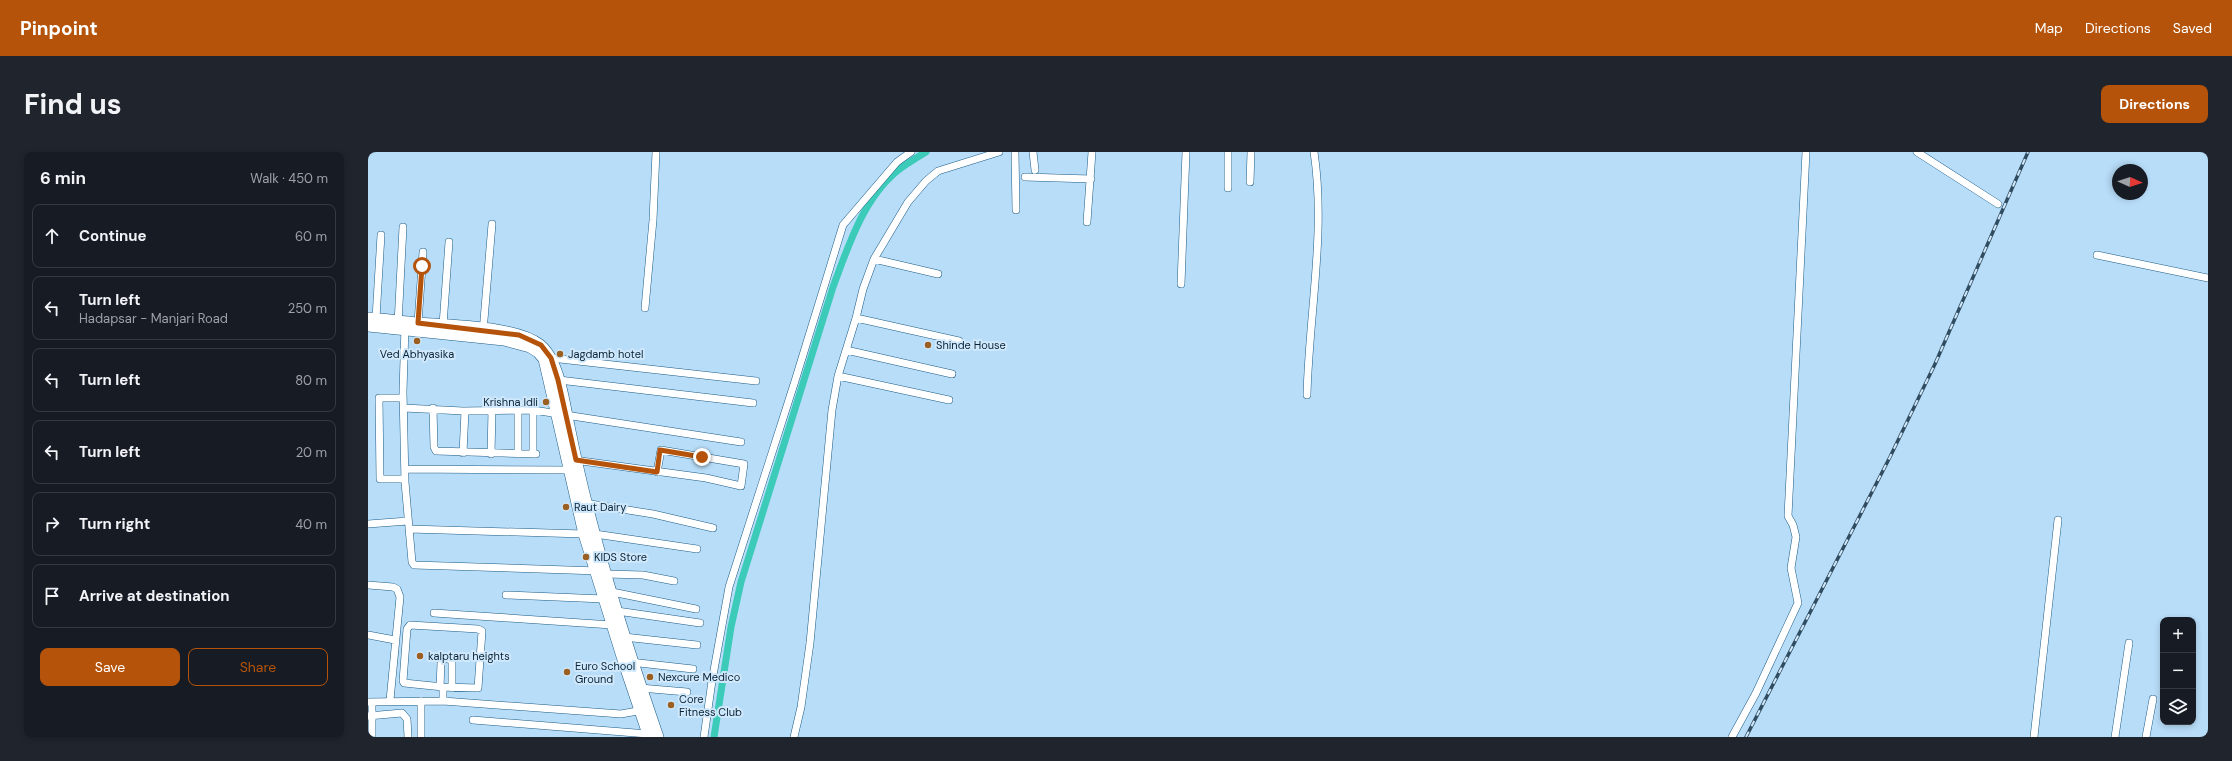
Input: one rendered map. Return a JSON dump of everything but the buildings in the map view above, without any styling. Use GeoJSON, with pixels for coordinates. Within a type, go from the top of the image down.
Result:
{"type":"FeatureCollection","features":[{"type":"Feature","properties":{"kind":"main road"},"geometry":{"type":"LineString","coordinates":[[371,320],[401,325],[530,338],[541,345],[551,358],[558,380],[562,415],[571,463],[608,595],[612,625],[640,688],[645,713]]}},
{"type":"Feature","properties":{"kind":"main road"},"geometry":{"type":"LineString","coordinates":[[401,325],[418,323],[443,325],[521,343],[538,352],[544,359],[562,415]]}},
{"type":"Feature","properties":{"kind":"main road"},"geometry":{"type":"LineString","coordinates":[[608,595],[617,610],[624,637],[628,663],[652,736]]}},
{"type":"Feature","properties":{"kind":"street"},"geometry":{"type":"LineString","coordinates":[[645,308],[653,220],[656,152]]}},
{"type":"Feature","properties":{"kind":"street"},"geometry":{"type":"LineString","coordinates":[[704,737],[712,681],[729,587],[843,225],[897,162],[911,152]]}},
{"type":"Feature","properties":{"kind":"street"},"geometry":{"type":"LineString","coordinates":[[794,737],[801,707],[810,643],[832,410],[838,376],[856,318],[863,289],[874,259],[908,202],[926,181],[938,171],[999,152]]}},
{"type":"Feature","properties":{"kind":"street"},"geometry":{"type":"LineString","coordinates":[[1015,152],[1016,210]]}},
{"type":"Feature","properties":{"kind":"street"},"geometry":{"type":"LineString","coordinates":[[1033,152],[1035,170]]}},
{"type":"Feature","properties":{"kind":"street"},"geometry":{"type":"LineString","coordinates":[[1087,222],[1092,152]]}},
{"type":"Feature","properties":{"kind":"street"},"geometry":{"type":"LineString","coordinates":[[1181,284],[1186,152]]}},
{"type":"Feature","properties":{"kind":"street"},"geometry":{"type":"LineString","coordinates":[[1228,152],[1228,188]]}},
{"type":"Feature","properties":{"kind":"street"},"geometry":{"type":"LineString","coordinates":[[1250,182],[1251,152]]}},
{"type":"Feature","properties":{"kind":"street"},"geometry":{"type":"LineString","coordinates":[[1307,395],[1317,235],[1317,171],[1314,152]]}},
{"type":"Feature","properties":{"kind":"street"},"geometry":{"type":"LineString","coordinates":[[1732,737],[1756,694],[1798,603],[1791,568],[1796,537],[1793,525],[1788,516],[1806,152]]}},
{"type":"Feature","properties":{"kind":"street"},"geometry":{"type":"LineString","coordinates":[[1917,152],[1998,204]]}},
{"type":"Feature","properties":{"kind":"street"},"geometry":{"type":"LineString","coordinates":[[1025,177],[1091,179]]}},
{"type":"Feature","properties":{"kind":"street"},"geometry":{"type":"LineString","coordinates":[[483,333],[492,224]]}},
{"type":"Feature","properties":{"kind":"street"},"geometry":{"type":"LineString","coordinates":[[403,227],[401,325],[405,479],[412,562],[418,566],[521,567],[602,572],[643,575],[674,581]]}},
{"type":"Feature","properties":{"kind":"street"},"geometry":{"type":"LineString","coordinates":[[371,320],[381,235]]}},
{"type":"Feature","properties":{"kind":"street"},"geometry":{"type":"LineString","coordinates":[[443,325],[449,242]]}},
{"type":"Feature","properties":{"kind":"street"},"geometry":{"type":"LineString","coordinates":[[418,323],[423,252]]}},
{"type":"Feature","properties":{"kind":"street"},"geometry":{"type":"LineString","coordinates":[[2097,255],[2208,278]]}},
{"type":"Feature","properties":{"kind":"street"},"geometry":{"type":"LineString","coordinates":[[874,259],[938,274]]}},
{"type":"Feature","properties":{"kind":"street"},"geometry":{"type":"LineString","coordinates":[[856,318],[959,341]]}},
{"type":"Feature","properties":{"kind":"street"},"geometry":{"type":"LineString","coordinates":[[846,350],[952,374]]}},
{"type":"Feature","properties":{"kind":"street"},"geometry":{"type":"LineString","coordinates":[[551,358],[756,381]]}},
{"type":"Feature","properties":{"kind":"street"},"geometry":{"type":"LineString","coordinates":[[838,376],[949,400]]}},
{"type":"Feature","properties":{"kind":"street"},"geometry":{"type":"LineString","coordinates":[[558,380],[753,403]]}},
{"type":"Feature","properties":{"kind":"street"},"geometry":{"type":"LineString","coordinates":[[403,398],[379,398],[380,479],[405,479]]}},
{"type":"Feature","properties":{"kind":"street"},"geometry":{"type":"LineString","coordinates":[[404,408],[433,408],[465,411],[533,410],[741,442]]}},
{"type":"Feature","properties":{"kind":"street"},"geometry":{"type":"LineString","coordinates":[[433,408],[434,447],[436,451],[491,454],[534,454],[533,410]]}},
{"type":"Feature","properties":{"kind":"street"},"geometry":{"type":"LineString","coordinates":[[491,454],[492,410]]}},
{"type":"Feature","properties":{"kind":"street"},"geometry":{"type":"LineString","coordinates":[[463,453],[465,411]]}},
{"type":"Feature","properties":{"kind":"street"},"geometry":{"type":"LineString","coordinates":[[518,411],[518,454]]}},
{"type":"Feature","properties":{"kind":"street"},"geometry":{"type":"LineString","coordinates":[[405,469],[571,463],[657,472],[741,486],[744,464],[660,450],[657,472]]}},
{"type":"Feature","properties":{"kind":"street"},"geometry":{"type":"LineString","coordinates":[[581,503],[653,514],[713,528]]}},
{"type":"Feature","properties":{"kind":"street"},"geometry":{"type":"LineString","coordinates":[[2034,737],[2058,520]]}},
{"type":"Feature","properties":{"kind":"street"},"geometry":{"type":"LineString","coordinates":[[368,524],[408,521]]}},
{"type":"Feature","properties":{"kind":"street"},"geometry":{"type":"LineString","coordinates":[[410,530],[590,534],[697,549]]}},
{"type":"Feature","properties":{"kind":"street"},"geometry":{"type":"LineString","coordinates":[[368,585],[393,588],[398,592],[390,700]]}},
{"type":"Feature","properties":{"kind":"street"},"geometry":{"type":"LineString","coordinates":[[506,595],[608,595],[696,609]]}},
{"type":"Feature","properties":{"kind":"street"},"geometry":{"type":"LineString","coordinates":[[617,610],[700,623]]}},
{"type":"Feature","properties":{"kind":"street"},"geometry":{"type":"LineString","coordinates":[[434,613],[612,625]]}},
{"type":"Feature","properties":{"kind":"street"},"geometry":{"type":"LineString","coordinates":[[410,625],[478,629],[482,631],[478,688],[441,687],[404,683],[407,629],[410,625]]}},
{"type":"Feature","properties":{"kind":"street"},"geometry":{"type":"LineString","coordinates":[[368,635],[395,640]]}},
{"type":"Feature","properties":{"kind":"street"},"geometry":{"type":"LineString","coordinates":[[624,637],[697,645]]}},
{"type":"Feature","properties":{"kind":"street"},"geometry":{"type":"LineString","coordinates":[[2115,737],[2129,643]]}},
{"type":"Feature","properties":{"kind":"street"},"geometry":{"type":"LineString","coordinates":[[443,701],[441,687],[441,663],[444,658],[452,660],[452,688]]}},
{"type":"Feature","properties":{"kind":"street"},"geometry":{"type":"LineString","coordinates":[[628,663],[694,669]]}},
{"type":"Feature","properties":{"kind":"street"},"geometry":{"type":"LineString","coordinates":[[640,688],[687,692]]}},
{"type":"Feature","properties":{"kind":"street"},"geometry":{"type":"LineString","coordinates":[[2146,737],[2153,699]]}},
{"type":"Feature","properties":{"kind":"street"},"geometry":{"type":"LineString","coordinates":[[372,737],[370,702],[390,700],[443,701],[621,714],[627,717],[645,713]]}},
{"type":"Feature","properties":{"kind":"street"},"geometry":{"type":"LineString","coordinates":[[421,701],[421,737]]}},
{"type":"Feature","properties":{"kind":"street"},"geometry":{"type":"LineString","coordinates":[[370,715],[402,713],[407,719],[408,737]]}},
{"type":"Feature","properties":{"kind":"street"},"geometry":{"type":"LineString","coordinates":[[473,720],[652,736]]}},
{"type":"Feature","properties":{"kind":"waterway"},"geometry":{"type":"LineString","coordinates":[[714,737],[731,627],[741,582],[833,287],[858,224],[875,195],[885,182],[897,171],[907,163],[926,152]]}},
{"type":"Feature","properties":{"kind":"railway"},"geometry":{"type":"LineString","coordinates":[[1746,737],[1890,457],[1935,364],[2028,152]]}},
{"type":"Feature","properties":{"kind":"place","name":"Ved Abhyasika"},"geometry":{"type":"Point","coordinates":[417,341]}},
{"type":"Feature","properties":{"kind":"place","name":"Shinde House"},"geometry":{"type":"Point","coordinates":[928,345]}},
{"type":"Feature","properties":{"kind":"place","name":"Jagdamb hotel"},"geometry":{"type":"Point","coordinates":[560,354]}},
{"type":"Feature","properties":{"kind":"place","name":"Krishna Idli"},"geometry":{"type":"Point","coordinates":[546,402]}},
{"type":"Feature","properties":{"kind":"place","name":"Raut Dairy"},"geometry":{"type":"Point","coordinates":[566,507]}},
{"type":"Feature","properties":{"kind":"place","name":"KIDS Store"},"geometry":{"type":"Point","coordinates":[586,557]}},
{"type":"Feature","properties":{"kind":"place","name":"kalptaru heights"},"geometry":{"type":"Point","coordinates":[420,656]}},
{"type":"Feature","properties":{"kind":"place","name":"Euro School Ground"},"geometry":{"type":"Point","coordinates":[567,672]}},
{"type":"Feature","properties":{"kind":"place","name":"Nexcure Medico"},"geometry":{"type":"Point","coordinates":[650,677]}},
{"type":"Feature","properties":{"kind":"place","name":"Core Fitness Club"},"geometry":{"type":"Point","coordinates":[671,705]}},
{"type":"Feature","properties":{"kind":"route"},"geometry":{"type":"LineString","coordinates":[[422,266],[418,323],[484,329],[519,335],[530,338],[541,345],[551,358],[558,380],[576,460],[657,472],[660,450],[702,457]]}}]}
